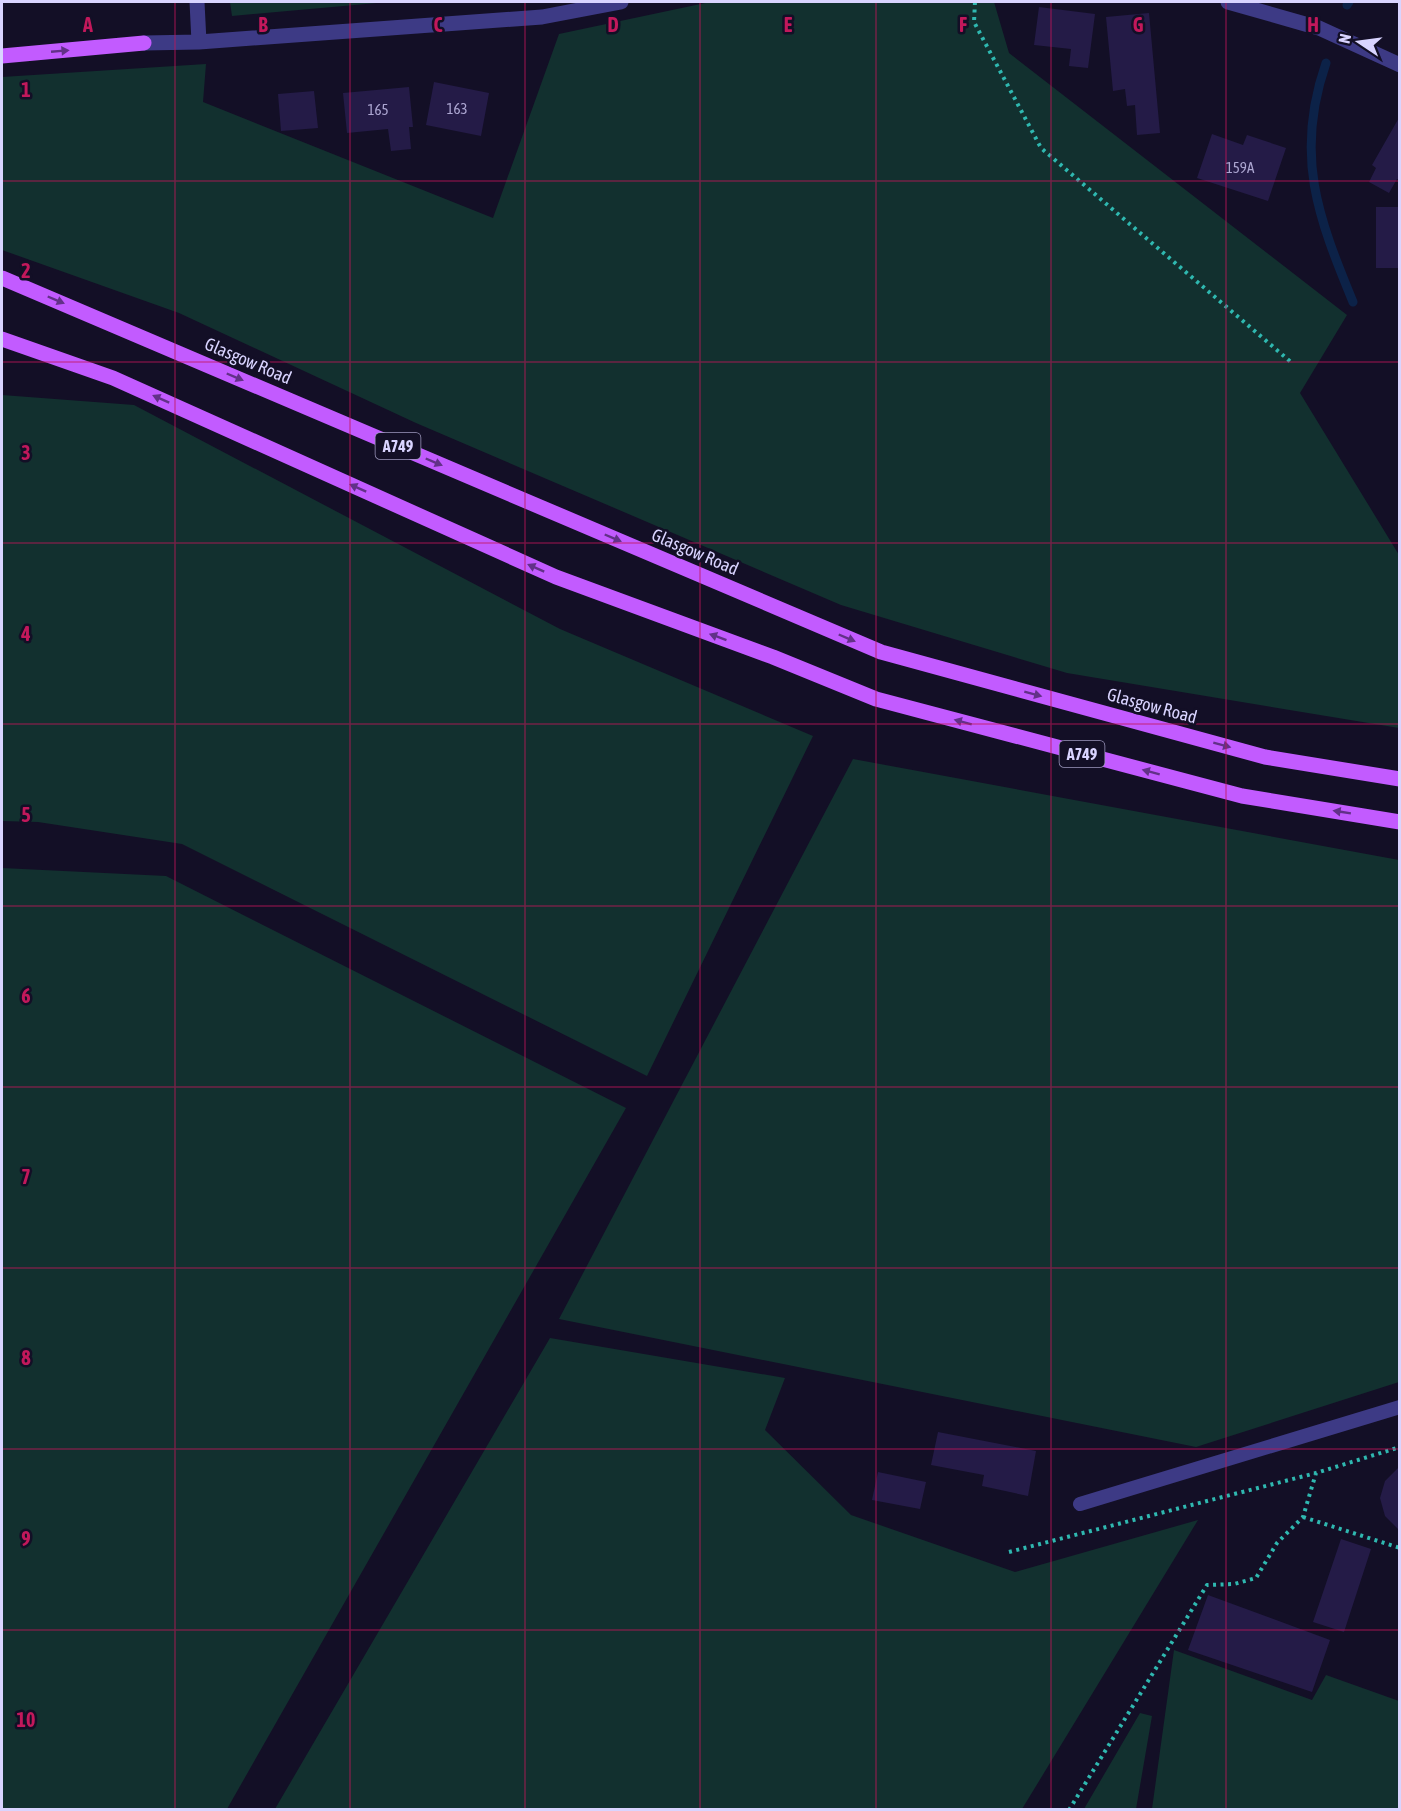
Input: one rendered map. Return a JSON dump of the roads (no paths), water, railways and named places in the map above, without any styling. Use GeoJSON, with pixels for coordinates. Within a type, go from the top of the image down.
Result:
{"type":"FeatureCollection","features":[{"type":"Feature","properties":{"kind":"main road"},"geometry":{"type":"LineString","coordinates":[[2,56],[144,43]]}},
{"type":"Feature","properties":{"kind":"main road","name":"Glasgow Road"},"geometry":{"type":"LineString","coordinates":[[2,278],[880,652],[1265,757],[1400,779]]}},
{"type":"Feature","properties":{"kind":"main road","name":"A749"},"geometry":{"type":"LineString","coordinates":[[2,339],[113,378],[556,577],[773,657],[876,699],[1242,796],[1400,822]]}},
{"type":"Feature","properties":{"kind":"street"},"geometry":{"type":"LineString","coordinates":[[197,2],[199,42]]}},
{"type":"Feature","properties":{"kind":"street"},"geometry":{"type":"LineString","coordinates":[[144,43],[199,42],[542,17],[621,2]]}},
{"type":"Feature","properties":{"kind":"street"},"geometry":{"type":"LineString","coordinates":[[1228,2],[1319,28],[1400,65]]}},
{"type":"Feature","properties":{"kind":"lane"},"geometry":{"type":"LineString","coordinates":[[1080,1504],[1400,1407]]}},
{"type":"Feature","properties":{"kind":"waterway"},"geometry":{"type":"LineString","coordinates":[[1326,63],[1312,127],[1311,157],[1314,185],[1330,242],[1353,302]]}}]}
